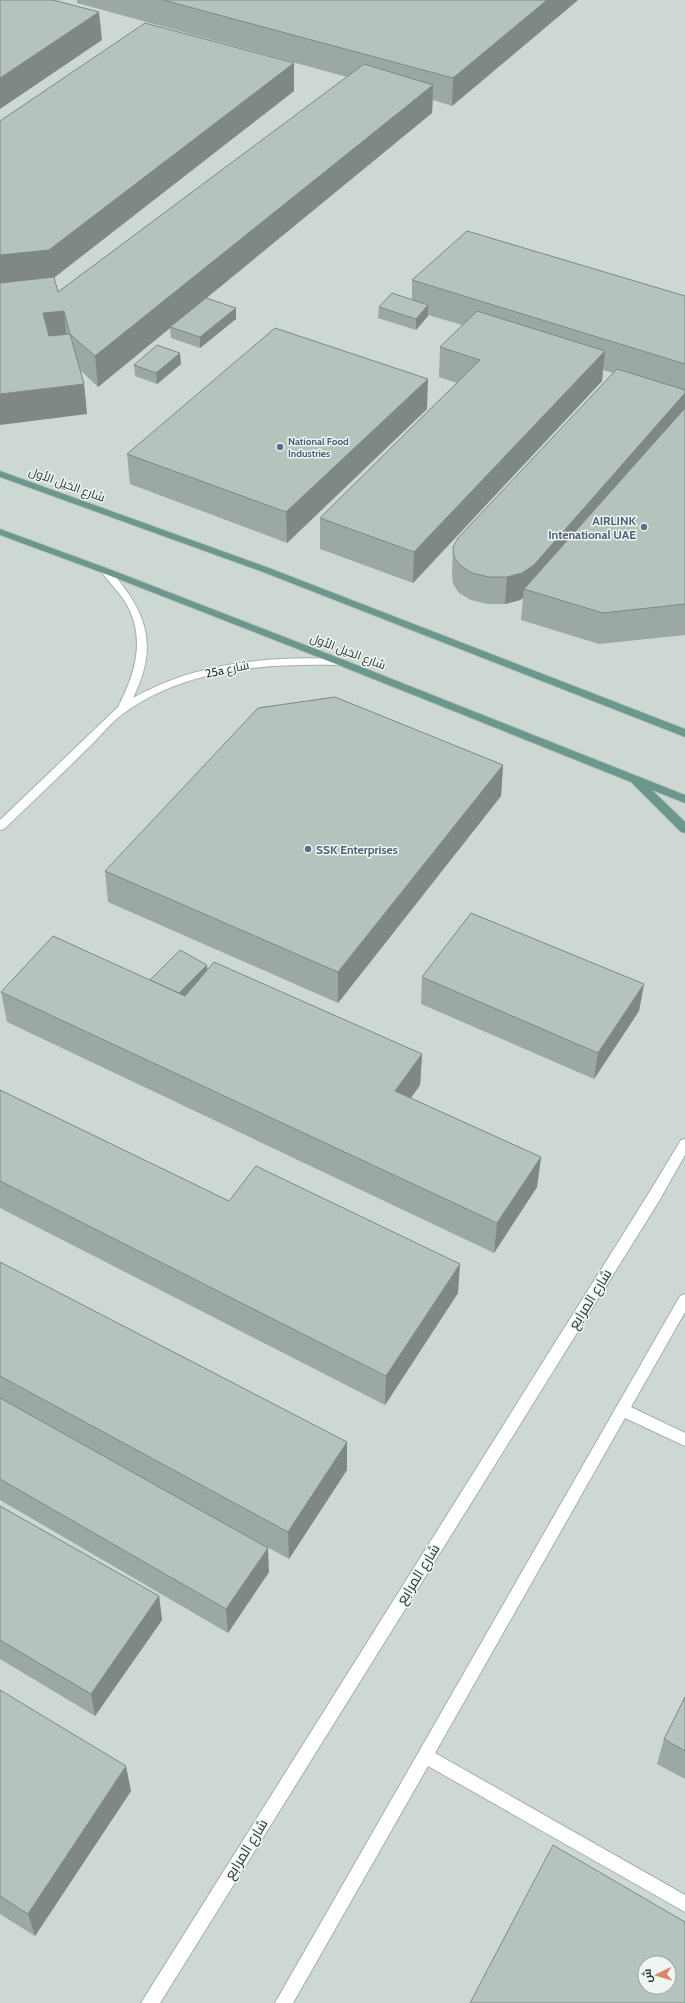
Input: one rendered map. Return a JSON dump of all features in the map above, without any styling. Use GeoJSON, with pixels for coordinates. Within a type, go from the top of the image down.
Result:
{"type":"FeatureCollection","features":[{"type":"Feature","properties":{"kind":"main road","name":"شارع الخيل الأول"},"geometry":{"type":"LineString","coordinates":[[0,474],[266,570],[685,733]]}},
{"type":"Feature","properties":{"kind":"main road","name":"شارع الخيل الأول"},"geometry":{"type":"LineString","coordinates":[[0,532],[106,571],[340,662],[631,776],[685,799]]}},
{"type":"Feature","properties":{"kind":"main road"},"geometry":{"type":"LineString","coordinates":[[631,776],[685,829]]}},
{"type":"Feature","properties":{"kind":"street","name":"25a شارع"},"geometry":{"type":"LineString","coordinates":[[106,571],[122,587],[134,606],[141,625],[144,646],[141,667],[134,688],[121,710]]}},
{"type":"Feature","properties":{"kind":"street","name":"25a شارع"},"geometry":{"type":"LineString","coordinates":[[0,826],[121,710],[153,692],[187,678],[224,668],[262,662],[301,660],[340,662]]}},
{"type":"Feature","properties":{"kind":"street","name":"شارع المرابع"},"geometry":{"type":"LineString","coordinates":[[150,2003],[654,1197],[685,1144]]}},
{"type":"Feature","properties":{"kind":"street"},"geometry":{"type":"LineString","coordinates":[[284,2003],[685,1300]]}},
{"type":"Feature","properties":{"kind":"street"},"geometry":{"type":"LineString","coordinates":[[623,1410],[685,1440]]}},
{"type":"Feature","properties":{"kind":"street"},"geometry":{"type":"LineString","coordinates":[[425,1756],[685,1904]]}},
{"type":"Feature","properties":{"kind":"shaded area"},"geometry":{"type":"Polygon","coordinates":[[[0,0],[685,0],[685,2003],[0,2003],[0,0]]]}},
{"type":"Feature","properties":{"kind":"building"},"geometry":{"type":"Polygon","coordinates":[[[0,0],[53,0],[99,12],[0,78],[0,0]]]}},
{"type":"Feature","properties":{"kind":"building"},"geometry":{"type":"Polygon","coordinates":[[[163,0],[547,0],[453,78],[163,0]]]}},
{"type":"Feature","properties":{"kind":"building"},"geometry":{"type":"Polygon","coordinates":[[[145,23],[294,63],[49,250],[0,255],[0,121],[145,23]]]}},
{"type":"Feature","properties":{"kind":"building"},"geometry":{"type":"Polygon","coordinates":[[[364,64],[433,85],[95,356],[70,334],[84,384],[0,394],[0,283],[54,277],[58,292],[364,64]],[[64,311],[43,313],[49,336],[70,334],[64,311]]]}},
{"type":"Feature","properties":{"kind":"building"},"geometry":{"type":"Polygon","coordinates":[[[467,231],[685,296],[685,364],[412,280],[467,231]]]}},
{"type":"Feature","properties":{"kind":"building"},"geometry":{"type":"Polygon","coordinates":[[[392,293],[428,305],[416,319],[379,307],[392,293]]]}},
{"type":"Feature","properties":{"kind":"building"},"geometry":{"type":"Polygon","coordinates":[[[206,298],[236,308],[200,337],[170,327],[206,298]]]}},
{"type":"Feature","properties":{"kind":"building"},"geometry":{"type":"Polygon","coordinates":[[[477,311],[605,351],[414,552],[320,518],[480,360],[440,347],[477,311]]]}},
{"type":"Feature","properties":{"kind":"building","name":"National Food Industries"},"geometry":{"type":"Polygon","coordinates":[[[275,328],[428,379],[286,512],[127,454],[275,328]]]}},
{"type":"Feature","properties":{"kind":"building"},"geometry":{"type":"Polygon","coordinates":[[[157,345],[180,353],[156,373],[134,365],[157,345]]]}},
{"type":"Feature","properties":{"kind":"building"},"geometry":{"type":"Polygon","coordinates":[[[617,369],[685,390],[685,393],[534,565],[522,573],[507,577],[489,577],[472,573],[461,566],[454,557],[453,547],[458,538],[617,369]]]}},
{"type":"Feature","properties":{"kind":"building","name":"AIRLINK Intenational UAE"},"geometry":{"type":"Polygon","coordinates":[[[685,408],[685,604],[603,613],[524,589],[685,408]]]}},
{"type":"Feature","properties":{"kind":"building","name":"SSK Enterprises"},"geometry":{"type":"Polygon","coordinates":[[[335,697],[503,765],[338,972],[105,871],[258,708],[335,697]]]}},
{"type":"Feature","properties":{"kind":"building"},"geometry":{"type":"Polygon","coordinates":[[[471,913],[644,984],[598,1053],[422,977],[471,913]]]}},
{"type":"Feature","properties":{"kind":"building"},"geometry":{"type":"Polygon","coordinates":[[[53,936],[185,996],[214,962],[422,1054],[395,1091],[541,1157],[497,1223],[1,992],[53,936]]]}},
{"type":"Feature","properties":{"kind":"building"},"geometry":{"type":"Polygon","coordinates":[[[180,950],[207,965],[179,993],[150,980],[180,950]]]}},
{"type":"Feature","properties":{"kind":"building"},"geometry":{"type":"Polygon","coordinates":[[[0,1090],[229,1201],[256,1166],[460,1264],[386,1376],[0,1181],[0,1090]]]}},
{"type":"Feature","properties":{"kind":"building"},"geometry":{"type":"Polygon","coordinates":[[[0,1262],[347,1442],[288,1532],[0,1376],[0,1262]]]}},
{"type":"Feature","properties":{"kind":"building"},"geometry":{"type":"Polygon","coordinates":[[[0,1398],[268,1548],[226,1609],[0,1479],[0,1398]]]}},
{"type":"Feature","properties":{"kind":"building"},"geometry":{"type":"Polygon","coordinates":[[[0,1506],[159,1596],[91,1694],[0,1640],[0,1506]]]}},
{"type":"Feature","properties":{"kind":"building"},"geometry":{"type":"Polygon","coordinates":[[[0,1690],[126,1766],[28,1914],[0,1896],[0,1690]]]}},
{"type":"Feature","properties":{"kind":"building"},"geometry":{"type":"Polygon","coordinates":[[[685,1697],[685,1751],[664,1739],[685,1697]]]}},
{"type":"Feature","properties":{"kind":"building"},"geometry":{"type":"Polygon","coordinates":[[[553,1845],[685,1922],[685,2003],[470,2003],[553,1845]]]}},
{"type":"Feature","properties":{"kind":"place","name":"National Food Industries"},"geometry":{"type":"Point","coordinates":[280,447]}},
{"type":"Feature","properties":{"kind":"place","name":"AIRLINK Intenational UAE"},"geometry":{"type":"Point","coordinates":[644,527]}},
{"type":"Feature","properties":{"kind":"place","name":"SSK Enterprises"},"geometry":{"type":"Point","coordinates":[308,849]}}]}
